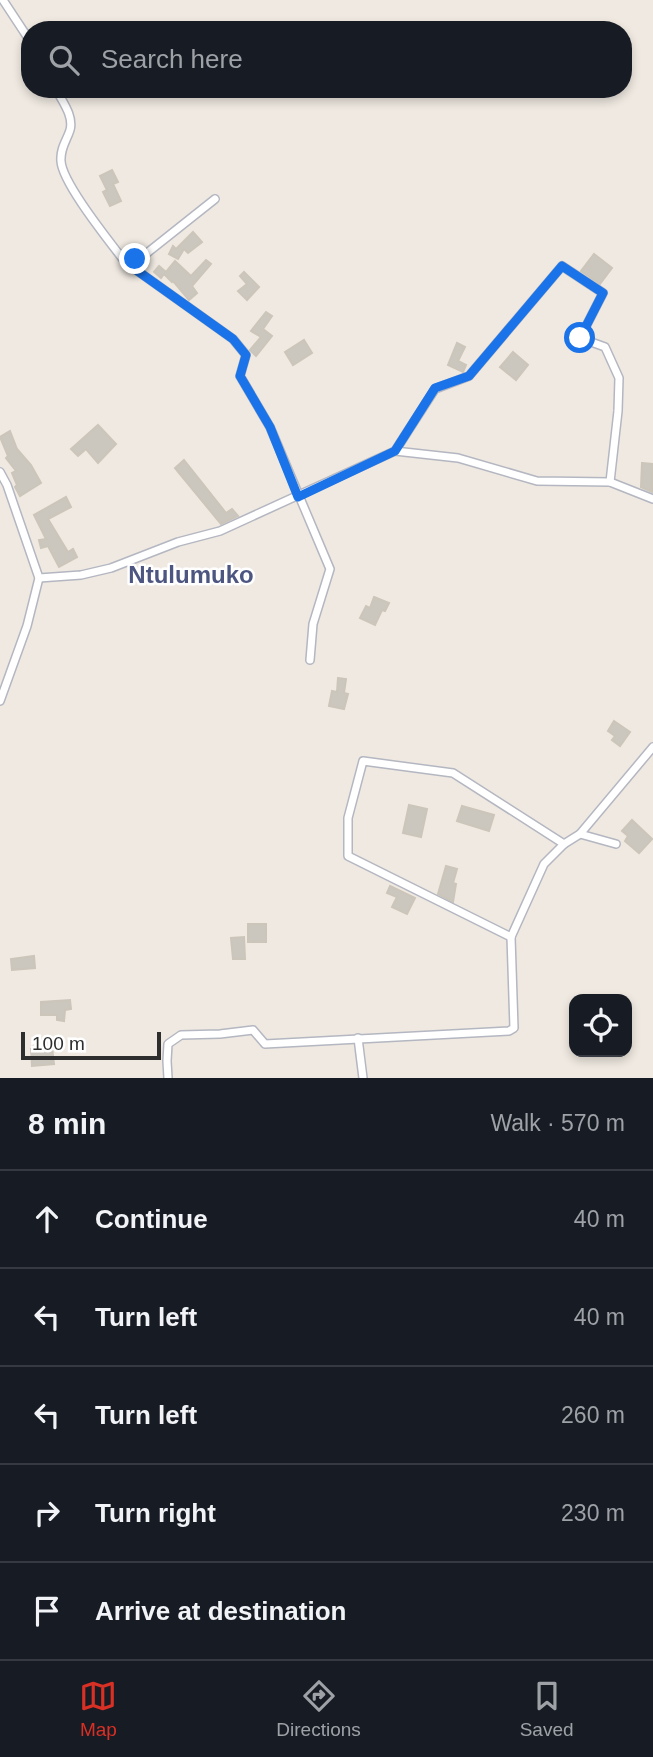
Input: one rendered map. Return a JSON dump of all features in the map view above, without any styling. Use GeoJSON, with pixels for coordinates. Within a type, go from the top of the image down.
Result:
{"type":"FeatureCollection","features":[{"type":"Feature","properties":{"kind":"street"},"geometry":{"type":"LineString","coordinates":[[4,0],[21,27]]}},
{"type":"Feature","properties":{"kind":"street"},"geometry":{"type":"LineString","coordinates":[[61,98],[70,115],[71,128],[64,142],[61,162],[76,194],[125,262],[233,339],[246,355],[240,376],[270,427],[330,569],[313,624],[310,660]]}},
{"type":"Feature","properties":{"kind":"street"},"geometry":{"type":"LineString","coordinates":[[125,262],[142,257],[215,199]]}},
{"type":"Feature","properties":{"kind":"street"},"geometry":{"type":"LineString","coordinates":[[395,451],[435,388],[469,376],[562,266],[603,293],[580,338],[605,347],[619,378],[610,482]]}},
{"type":"Feature","properties":{"kind":"street"},"geometry":{"type":"LineString","coordinates":[[39,578],[81,576],[111,568],[178,542],[220,531],[395,451],[458,458],[537,481],[610,482],[653,499]]}},
{"type":"Feature","properties":{"kind":"street"},"geometry":{"type":"LineString","coordinates":[[0,472],[39,578],[27,626],[0,701]]}},
{"type":"Feature","properties":{"kind":"street"},"geometry":{"type":"LineString","coordinates":[[169,1078],[166,1061],[168,1044],[181,1035],[253,1030],[265,1044],[509,1031],[514,1028],[511,937],[544,864],[564,844],[580,834],[653,747]]}},
{"type":"Feature","properties":{"kind":"street"},"geometry":{"type":"LineString","coordinates":[[511,937],[348,856],[348,818],[363,761],[453,773],[564,844]]}},
{"type":"Feature","properties":{"kind":"street"},"geometry":{"type":"LineString","coordinates":[[580,834],[616,844]]}},
{"type":"Feature","properties":{"kind":"street"},"geometry":{"type":"LineString","coordinates":[[358,1038],[363,1078]]}},
{"type":"Feature","properties":{"kind":"building"},"geometry":{"type":"Polygon","coordinates":[[[112,170],[118,182],[113,184],[121,201],[110,206],[103,192],[107,190],[100,176],[112,170]]]}},
{"type":"Feature","properties":{"kind":"building"},"geometry":{"type":"Polygon","coordinates":[[[193,232],[202,242],[188,253],[184,249],[178,259],[169,254],[173,246],[176,249],[193,232]]]}},
{"type":"Feature","properties":{"kind":"building"},"geometry":{"type":"Polygon","coordinates":[[[594,254],[612,268],[600,284],[581,271],[594,254]]]}},
{"type":"Feature","properties":{"kind":"building"},"geometry":{"type":"Polygon","coordinates":[[[206,260],[211,264],[192,286],[197,293],[189,300],[173,281],[164,274],[161,278],[154,272],[159,266],[166,272],[175,261],[191,276],[206,260]]]}},
{"type":"Feature","properties":{"kind":"building"},"geometry":{"type":"Polygon","coordinates":[[[244,272],[259,287],[247,300],[238,291],[247,284],[240,276],[244,272]]]}},
{"type":"Feature","properties":{"kind":"building"},"geometry":{"type":"Polygon","coordinates":[[[266,312],[272,316],[263,329],[272,336],[256,356],[250,350],[261,337],[251,331],[266,312]]]}},
{"type":"Feature","properties":{"kind":"building"},"geometry":{"type":"Polygon","coordinates":[[[304,340],[312,353],[293,365],[285,352],[304,340]]]}},
{"type":"Feature","properties":{"kind":"building"},"geometry":{"type":"Polygon","coordinates":[[[457,343],[465,347],[458,361],[466,365],[463,372],[448,365],[457,343]]]}},
{"type":"Feature","properties":{"kind":"building"},"geometry":{"type":"Polygon","coordinates":[[[513,352],[528,365],[516,380],[500,367],[513,352]]]}},
{"type":"Feature","properties":{"kind":"building"},"geometry":{"type":"Polygon","coordinates":[[[98,425],[116,444],[98,463],[86,449],[78,456],[71,449],[98,425]]]}},
{"type":"Feature","properties":{"kind":"building"},"geometry":{"type":"Polygon","coordinates":[[[10,431],[17,449],[31,465],[41,483],[20,496],[12,473],[16,471],[6,458],[8,456],[0,437],[10,431]]]}},
{"type":"Feature","properties":{"kind":"building"},"geometry":{"type":"Polygon","coordinates":[[[184,460],[226,513],[232,509],[238,516],[221,524],[175,468],[184,460]]]}},
{"type":"Feature","properties":{"kind":"building"},"geometry":{"type":"Polygon","coordinates":[[[642,463],[653,464],[652,492],[641,487],[642,463]]]}},
{"type":"Feature","properties":{"kind":"building"},"geometry":{"type":"Polygon","coordinates":[[[66,497],[71,507],[48,519],[68,552],[73,549],[77,557],[59,567],[48,546],[41,548],[39,540],[46,539],[34,515],[66,497]]]}},
{"type":"Feature","properties":{"kind":"building"},"geometry":{"type":"Polygon","coordinates":[[[374,597],[389,603],[385,611],[382,610],[375,625],[360,618],[366,606],[370,608],[374,597]]]}},
{"type":"Feature","properties":{"kind":"building"},"geometry":{"type":"Polygon","coordinates":[[[338,678],[346,679],[344,693],[348,694],[344,709],[329,706],[332,691],[337,692],[338,678]]]}},
{"type":"Feature","properties":{"kind":"building"},"geometry":{"type":"Polygon","coordinates":[[[614,721],[630,732],[620,746],[612,740],[615,736],[608,731],[614,721]]]}},
{"type":"Feature","properties":{"kind":"building"},"geometry":{"type":"Polygon","coordinates":[[[409,805],[427,809],[421,837],[403,833],[409,805]]]}},
{"type":"Feature","properties":{"kind":"building"},"geometry":{"type":"Polygon","coordinates":[[[462,806],[494,815],[489,831],[457,821],[462,806]]]}},
{"type":"Feature","properties":{"kind":"building"},"geometry":{"type":"Polygon","coordinates":[[[632,820],[652,839],[639,853],[625,841],[628,836],[622,831],[632,820]]]}},
{"type":"Feature","properties":{"kind":"building"},"geometry":{"type":"Polygon","coordinates":[[[446,866],[457,869],[453,883],[456,884],[453,902],[438,894],[446,866]]]}},
{"type":"Feature","properties":{"kind":"building"},"geometry":{"type":"Polygon","coordinates":[[[390,886],[415,898],[407,914],[392,907],[397,897],[387,893],[390,886]]]}},
{"type":"Feature","properties":{"kind":"building"},"geometry":{"type":"Polygon","coordinates":[[[248,924],[266,924],[266,942],[248,942],[248,924]]]}},
{"type":"Feature","properties":{"kind":"building"},"geometry":{"type":"Polygon","coordinates":[[[244,937],[245,959],[233,959],[231,938],[244,937]]]}},
{"type":"Feature","properties":{"kind":"building"},"geometry":{"type":"Polygon","coordinates":[[[34,956],[35,968],[12,970],[11,959],[34,956]]]}},
{"type":"Feature","properties":{"kind":"building"},"geometry":{"type":"Polygon","coordinates":[[[70,1000],[71,1009],[65,1010],[64,1021],[57,1020],[57,1015],[41,1015],[41,1002],[70,1000]]]}},
{"type":"Feature","properties":{"kind":"building"},"geometry":{"type":"Polygon","coordinates":[[[52,1047],[54,1064],[32,1066],[31,1049],[52,1047]]]}},
{"type":"Feature","properties":{"kind":"district","name":"Ntulumuko"},"geometry":{"type":"Point","coordinates":[191,574]}},
{"type":"Feature","properties":{"kind":"route"},"geometry":{"type":"LineString","coordinates":[[135,259],[125,262],[233,339],[246,355],[240,376],[270,427],[298,497],[395,451],[435,388],[469,376],[562,266],[603,293],[580,338]]}}]}
